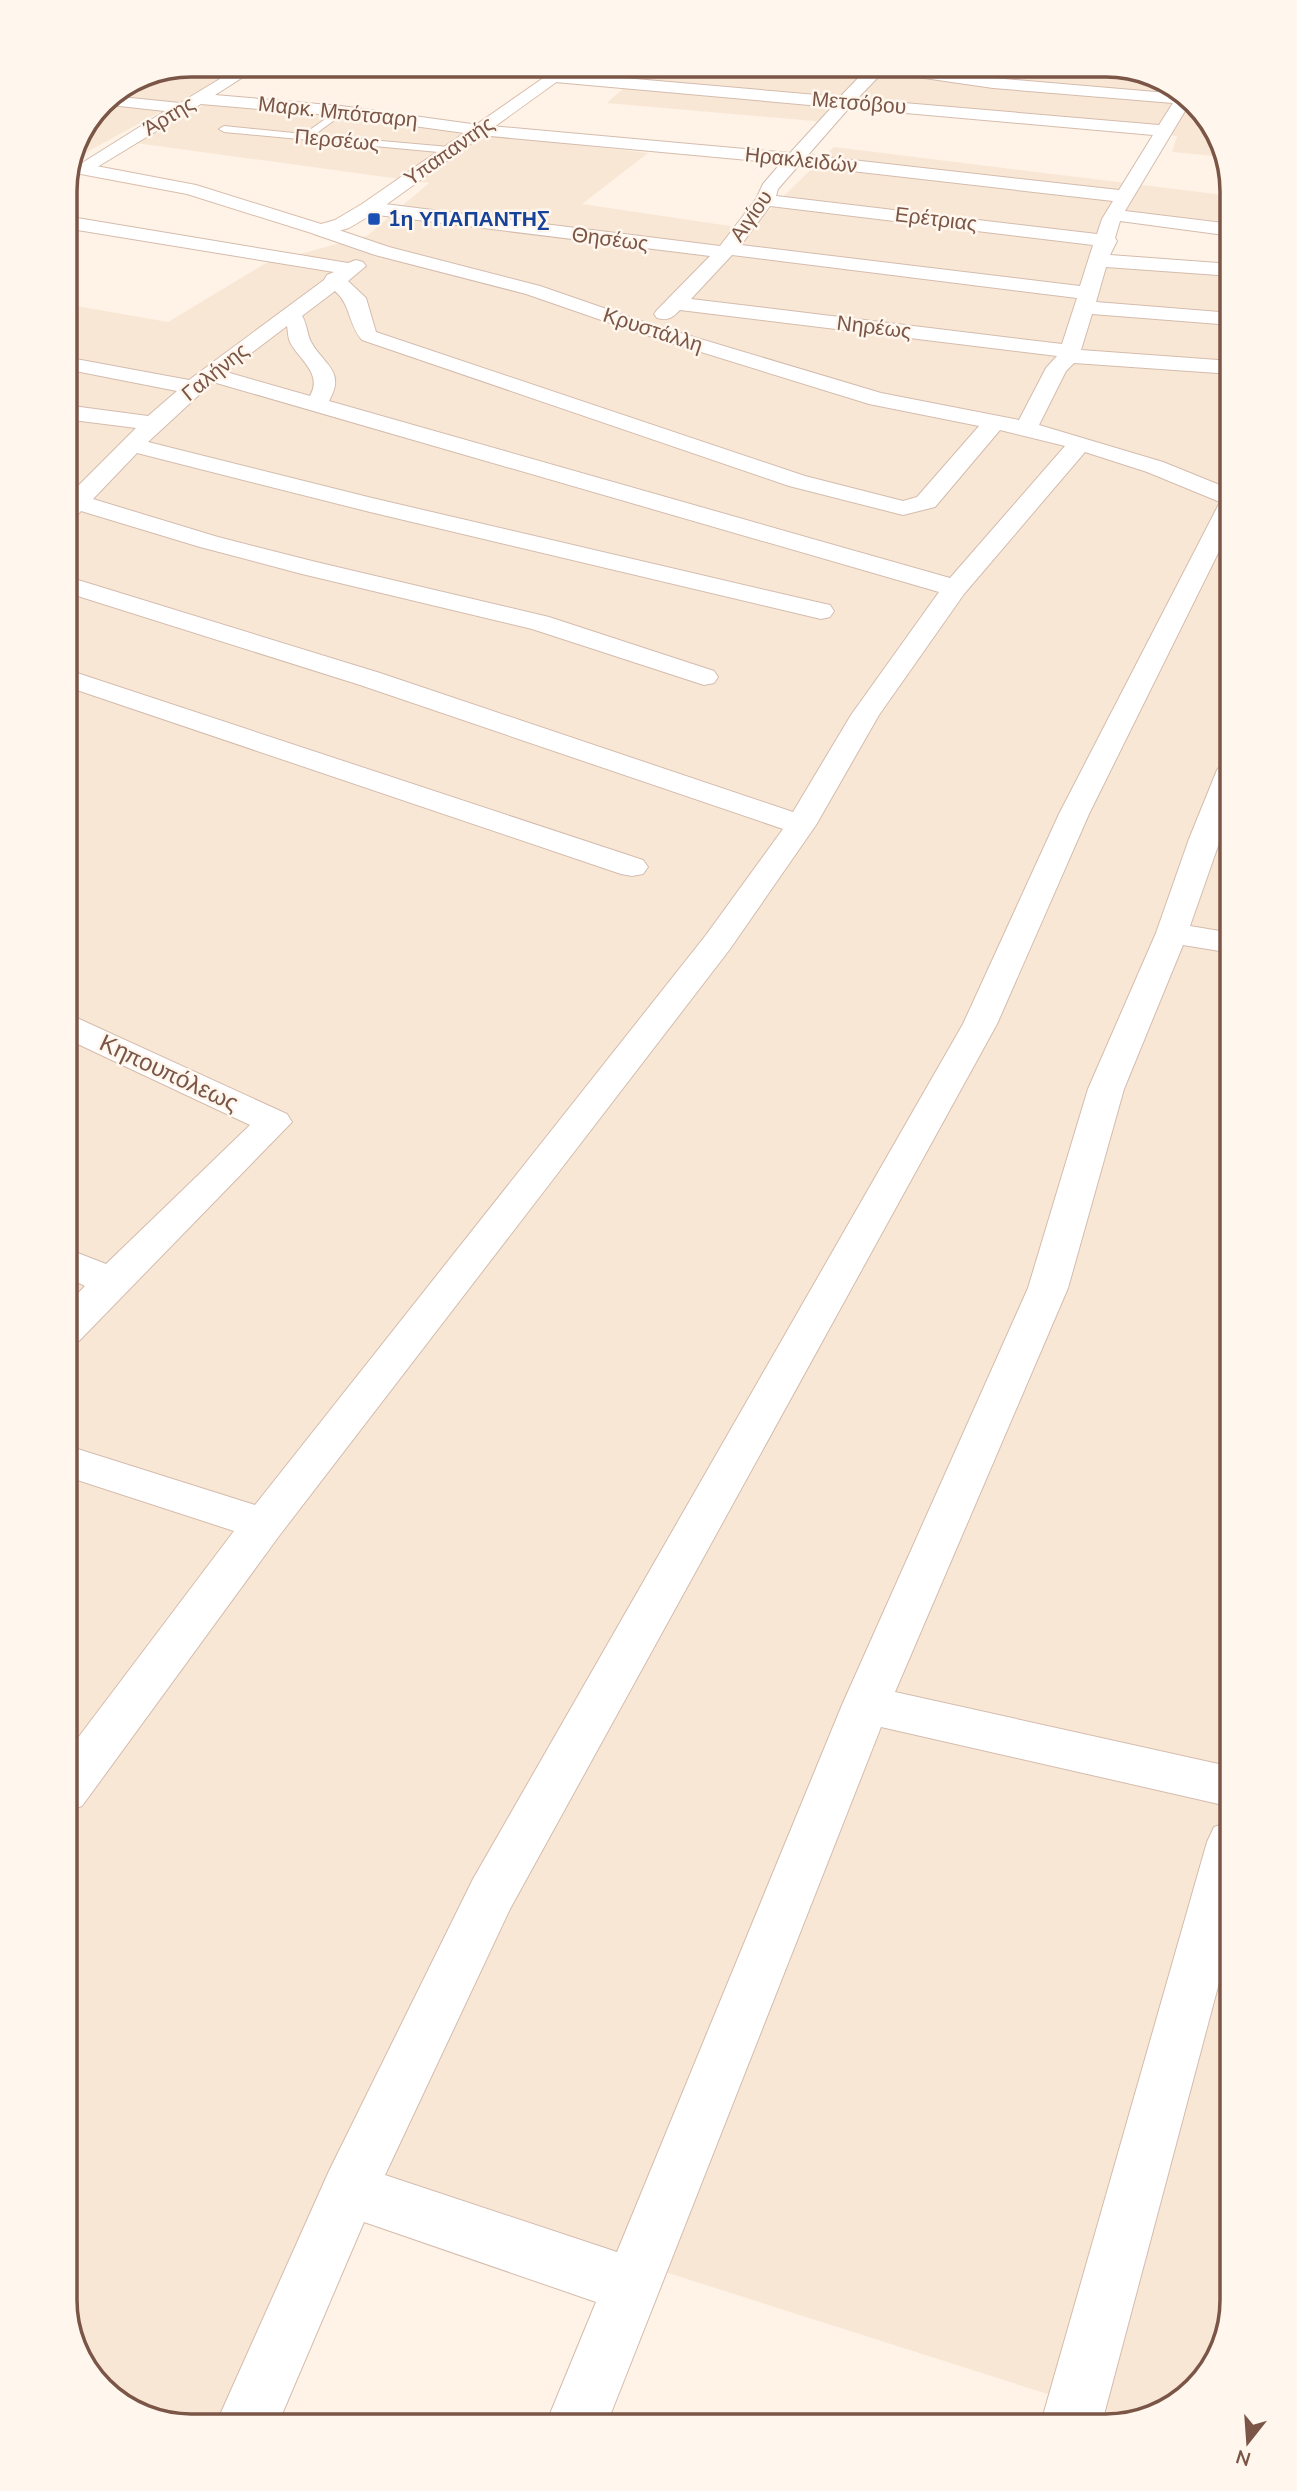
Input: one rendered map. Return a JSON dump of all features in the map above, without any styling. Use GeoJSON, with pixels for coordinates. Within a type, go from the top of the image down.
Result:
{"type":"FeatureCollection","features":[{"type":"Feature","properties":{"kind":"street","name":"Άρτης"},"geometry":{"type":"LineString","coordinates":[[80,167],[234,77]]}},
{"type":"Feature","properties":{"kind":"street","name":"Υπαπαντής"},"geometry":{"type":"LineString","coordinates":[[321,230],[342,224],[369,208],[551,77]]}},
{"type":"Feature","properties":{"kind":"street","name":"Μετσόβου"},"geometry":{"type":"LineString","coordinates":[[638,77],[845,102],[1163,131]]}},
{"type":"Feature","properties":{"kind":"street","name":"Αιγίου"},"geometry":{"type":"LineString","coordinates":[[640,327],[677,303],[727,251],[765,200],[769,188],[870,77]]}},
{"type":"Feature","properties":{"kind":"street"},"geometry":{"type":"LineString","coordinates":[[946,77],[1006,85],[1167,96]]}},
{"type":"Feature","properties":{"kind":"street","name":"Μαρκ. Μπότσαρη"},"geometry":{"type":"LineString","coordinates":[[198,99],[341,111],[479,130]]}},
{"type":"Feature","properties":{"kind":"street"},"geometry":{"type":"LineString","coordinates":[[121,102],[182,108]]}},
{"type":"Feature","properties":{"kind":"street"},"geometry":{"type":"LineString","coordinates":[[1026,428],[1057,368],[1070,353],[1113,215],[1179,104]]}},
{"type":"Feature","properties":{"kind":"street","name":"Ηρακλειδών"},"geometry":{"type":"LineString","coordinates":[[479,130],[750,155],[789,165],[1122,197]]}},
{"type":"Feature","properties":{"kind":"street"},"geometry":{"type":"LineString","coordinates":[[99,139],[126,142]]}},
{"type":"Feature","properties":{"kind":"street","name":"Κρυστάλλη"},"geometry":{"type":"LineString","coordinates":[[79,168],[179,186],[382,251],[533,290],[640,327],[877,398],[1026,428],[1080,443],[1155,467],[1220,495]]}},
{"type":"Feature","properties":{"kind":"street","name":"Ερέτριας"},"geometry":{"type":"LineString","coordinates":[[765,200],[1107,241]]}},
{"type":"Feature","properties":{"kind":"street","name":"Θησέως"},"geometry":{"type":"LineString","coordinates":[[369,208],[727,251],[1086,300]]}},
{"type":"Feature","properties":{"kind":"street"},"geometry":{"type":"LineString","coordinates":[[1113,215],[1220,228]]}},
{"type":"Feature","properties":{"kind":"street"},"geometry":{"type":"LineString","coordinates":[[77,224],[342,274],[356,298],[363,328],[369,336],[797,481],[894,506],[913,507],[926,502],[994,422]]}},
{"type":"Feature","properties":{"kind":"street"},"geometry":{"type":"LineString","coordinates":[[84,244],[122,231]]}},
{"type":"Feature","properties":{"kind":"street","name":"Γαλήνης"},"geometry":{"type":"LineString","coordinates":[[77,497],[201,381],[342,274],[382,251]]}},
{"type":"Feature","properties":{"kind":"street"},"geometry":{"type":"LineString","coordinates":[[1098,260],[1220,269]]}},
{"type":"Feature","properties":{"kind":"street"},"geometry":{"type":"LineString","coordinates":[[1086,300],[1220,317]]}},
{"type":"Feature","properties":{"kind":"street","name":"Νηρέως"},"geometry":{"type":"LineString","coordinates":[[677,303],[1070,353],[1220,367]]}},
{"type":"Feature","properties":{"kind":"street"},"geometry":{"type":"LineString","coordinates":[[290,313],[299,328],[299,340],[317,359],[323,370],[325,389],[316,405]]}},
{"type":"Feature","properties":{"kind":"street"},"geometry":{"type":"LineString","coordinates":[[77,365],[201,381],[316,405],[955,588]]}},
{"type":"Feature","properties":{"kind":"street"},"geometry":{"type":"LineString","coordinates":[[77,414],[153,424]]}},
{"type":"Feature","properties":{"kind":"street"},"geometry":{"type":"LineString","coordinates":[[77,1776],[264,1524],[709,953],[801,825],[865,715],[955,588],[1080,443]]}},
{"type":"Feature","properties":{"kind":"street"},"geometry":{"type":"LineString","coordinates":[[133,445],[370,505],[821,611]]}},
{"type":"Feature","properties":{"kind":"street"},"geometry":{"type":"LineString","coordinates":[[77,506],[235,549],[540,623],[704,677]]}},
{"type":"Feature","properties":{"kind":"street"},"geometry":{"type":"LineString","coordinates":[[251,2414],[349,2190],[491,1895],[980,1024],[1074,814],[1220,524]]}},
{"type":"Feature","properties":{"kind":"street"},"geometry":{"type":"LineString","coordinates":[[77,588],[370,679],[801,825]]}},
{"type":"Feature","properties":{"kind":"street"},"geometry":{"type":"LineString","coordinates":[[77,681],[632,867]]}},
{"type":"Feature","properties":{"kind":"street"},"geometry":{"type":"LineString","coordinates":[[581,2414],[866,1705],[1048,1288],[1107,1089],[1172,933],[1220,800]]}},
{"type":"Feature","properties":{"kind":"street"},"geometry":{"type":"LineString","coordinates":[[1172,933],[1220,941]]}},
{"type":"Feature","properties":{"kind":"street","name":"Κηπουπόλεως"},"geometry":{"type":"LineString","coordinates":[[77,1030],[274,1122],[111,1282]]}},
{"type":"Feature","properties":{"kind":"street"},"geometry":{"type":"LineString","coordinates":[[77,1266],[111,1282],[77,1318]]}},
{"type":"Feature","properties":{"kind":"street"},"geometry":{"type":"LineString","coordinates":[[77,1464],[264,1524]]}},
{"type":"Feature","properties":{"kind":"street"},"geometry":{"type":"LineString","coordinates":[[866,1705],[1220,1784]]}},
{"type":"Feature","properties":{"kind":"street"},"geometry":{"type":"LineString","coordinates":[[1073,2414],[1220,1885]]}},
{"type":"Feature","properties":{"kind":"street"},"geometry":{"type":"LineString","coordinates":[[349,2190],[633,2286]]}},
{"type":"Feature","properties":{"kind":"lane"},"geometry":{"type":"LineString","coordinates":[[305,137],[341,111]]}},
{"type":"Feature","properties":{"kind":"lane","name":"Περσέως"},"geometry":{"type":"LineString","coordinates":[[224,129],[449,150]]}},
{"type":"Feature","properties":{"kind":"shaded area"},"geometry":{"type":"Polygon","coordinates":[[[224,77],[84,154],[96,128],[110,110],[128,96],[169,79],[224,77]]]}},
{"type":"Feature","properties":{"kind":"shaded area"},"geometry":{"type":"Polygon","coordinates":[[[557,77],[1113,77],[1128,79],[1156,89],[1187,110],[1205,134],[1214,156],[1172,152],[1177,136],[846,105],[825,122],[607,103],[629,83],[557,77]]]}},
{"type":"Feature","properties":{"kind":"shaded area"},"geometry":{"type":"Polygon","coordinates":[[[208,103],[648,153],[582,204],[750,229],[834,147],[1220,195],[1220,221],[1111,211],[1095,253],[1220,268],[1220,2300],[1214,2336],[1201,2363],[1181,2386],[1149,2405],[1128,2412],[1109,2414],[383,2182],[270,2414],[184,2414],[155,2408],[116,2386],[92,2357],[79,2322],[77,2300],[77,306],[168,322],[266,263],[367,236],[429,183],[136,143],[208,103]]]}},
{"type":"Feature","properties":{"kind":"place","name":"1η ΥΠΑΠΑΝΤΗΣ"},"geometry":{"type":"Point","coordinates":[374,219]}}]}
